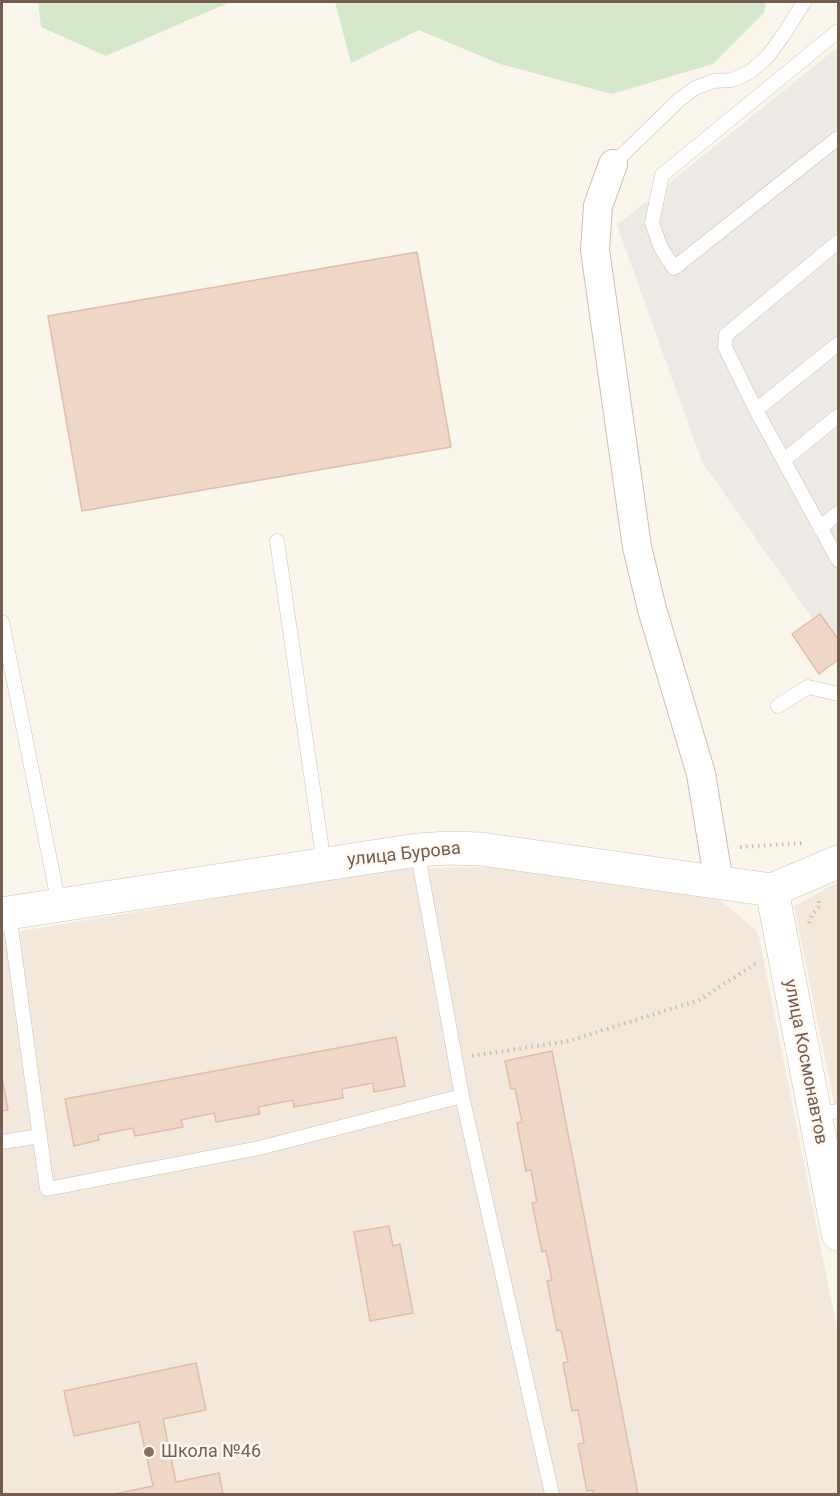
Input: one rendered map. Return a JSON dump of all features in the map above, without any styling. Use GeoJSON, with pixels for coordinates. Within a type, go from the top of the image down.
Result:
{"type":"FeatureCollection","features":[{"type":"Feature","properties":{"kind":"main road","name":"улица Бурова"},"geometry":{"type":"LineString","coordinates":[[5,913],[417,850],[449,848],[481,849],[772,890]]}},
{"type":"Feature","properties":{"kind":"main road"},"geometry":{"type":"LineString","coordinates":[[772,890],[824,868]]}},
{"type":"Feature","properties":{"kind":"main road","name":"улица Космонавтов"},"geometry":{"type":"LineString","coordinates":[[772,890],[785,956],[827,1113],[838,1233]]}},
{"type":"Feature","properties":{"kind":"street"},"geometry":{"type":"LineString","coordinates":[[613,164],[598,206],[596,250],[637,547],[652,609],[701,774],[719,883]]}},
{"type":"Feature","properties":{"kind":"lane"},"geometry":{"type":"LineString","coordinates":[[613,164],[679,100],[695,88],[714,81],[732,80],[750,72],[768,56],[804,2]]}},
{"type":"Feature","properties":{"kind":"lane"},"geometry":{"type":"LineString","coordinates":[[838,31],[662,175],[652,223],[661,249],[674,268],[838,138]]}},
{"type":"Feature","properties":{"kind":"lane"},"geometry":{"type":"LineString","coordinates":[[838,242],[726,335],[724,347],[838,560]]}},
{"type":"Feature","properties":{"kind":"lane"},"geometry":{"type":"LineString","coordinates":[[756,410],[838,344]]}},
{"type":"Feature","properties":{"kind":"lane"},"geometry":{"type":"LineString","coordinates":[[784,460],[838,416]]}},
{"type":"Feature","properties":{"kind":"lane"},"geometry":{"type":"LineString","coordinates":[[820,528],[838,513]]}},
{"type":"Feature","properties":{"kind":"lane"},"geometry":{"type":"LineString","coordinates":[[277,541],[324,864]]}},
{"type":"Feature","properties":{"kind":"lane"},"geometry":{"type":"LineString","coordinates":[[2,622],[59,905]]}},
{"type":"Feature","properties":{"kind":"lane"},"geometry":{"type":"LineString","coordinates":[[778,706],[808,687],[838,694]]}},
{"type":"Feature","properties":{"kind":"lane"},"geometry":{"type":"LineString","coordinates":[[417,850],[462,1096],[552,1494]]}},
{"type":"Feature","properties":{"kind":"lane"},"geometry":{"type":"LineString","coordinates":[[5,913],[47,1189],[259,1148],[462,1096]]}},
{"type":"Feature","properties":{"kind":"lane"},"geometry":{"type":"LineString","coordinates":[[2,1142],[40,1136]]}},
{"type":"Feature","properties":{"kind":"path"},"geometry":{"type":"LineString","coordinates":[[714,848],[801,844],[811,841]]}},
{"type":"Feature","properties":{"kind":"path"},"geometry":{"type":"LineString","coordinates":[[808,924],[820,906],[824,868]]}},
{"type":"Feature","properties":{"kind":"path"},"geometry":{"type":"LineString","coordinates":[[455,1058],[569,1041],[699,1000],[755,964],[785,956]]}},
{"type":"Feature","properties":{"kind":"shaded area"},"geometry":{"type":"Polygon","coordinates":[[[838,47],[838,655],[702,462],[617,225],[838,47]]]}},
{"type":"Feature","properties":{"kind":"shaded area"},"geometry":{"type":"Polygon","coordinates":[[[489,867],[720,900],[758,932],[838,1334],[838,1494],[2,1494],[2,934],[395,869],[489,867]]]}},
{"type":"Feature","properties":{"kind":"shaded area"},"geometry":{"type":"Polygon","coordinates":[[[838,882],[838,1123],[794,906],[838,882]]]}},
{"type":"Feature","properties":{"kind":"green space"},"geometry":{"type":"Polygon","coordinates":[[[38,2],[230,2],[106,56],[41,27],[38,2]]]}},
{"type":"Feature","properties":{"kind":"green space"},"geometry":{"type":"Polygon","coordinates":[[[335,2],[766,2],[764,13],[713,64],[612,94],[500,64],[419,30],[351,63],[335,2]]]}},
{"type":"Feature","properties":{"kind":"building"},"geometry":{"type":"Polygon","coordinates":[[[417,252],[451,447],[82,511],[48,316],[417,252]]]}},
{"type":"Feature","properties":{"kind":"building"},"geometry":{"type":"Polygon","coordinates":[[[820,614],[838,639],[838,660],[819,674],[792,634],[820,614]]]}},
{"type":"Feature","properties":{"kind":"building"},"geometry":{"type":"Polygon","coordinates":[[[396,1037],[405,1086],[374,1092],[373,1083],[342,1089],[343,1098],[294,1107],[293,1100],[258,1107],[260,1114],[216,1122],[214,1113],[181,1120],[183,1127],[135,1136],[133,1128],[98,1135],[99,1140],[74,1146],[65,1099],[396,1037]]]}},
{"type":"Feature","properties":{"kind":"building"},"geometry":{"type":"Polygon","coordinates":[[[552,1051],[638,1494],[593,1494],[593,1490],[587,1491],[578,1444],[584,1443],[578,1410],[572,1411],[563,1363],[568,1362],[561,1330],[557,1331],[547,1281],[552,1280],[546,1251],[542,1252],[532,1203],[537,1202],[531,1170],[526,1171],[517,1123],[522,1122],[515,1088],[511,1089],[505,1061],[552,1051]]]}},
{"type":"Feature","properties":{"kind":"building"},"geometry":{"type":"Polygon","coordinates":[[[2,1077],[8,1110],[2,1111],[2,1077]]]}},
{"type":"Feature","properties":{"kind":"building"},"geometry":{"type":"Polygon","coordinates":[[[389,1226],[393,1246],[400,1244],[413,1313],[370,1321],[354,1232],[389,1226]]]}},
{"type":"Feature","properties":{"kind":"building"},"geometry":{"type":"Polygon","coordinates":[[[196,1363],[206,1410],[163,1419],[176,1482],[219,1473],[223,1494],[114,1494],[153,1486],[139,1422],[74,1436],[64,1391],[196,1363]]]}},
{"type":"Feature","properties":{"kind":"place","name":"Школа №46"},"geometry":{"type":"Point","coordinates":[149,1452]}}]}
